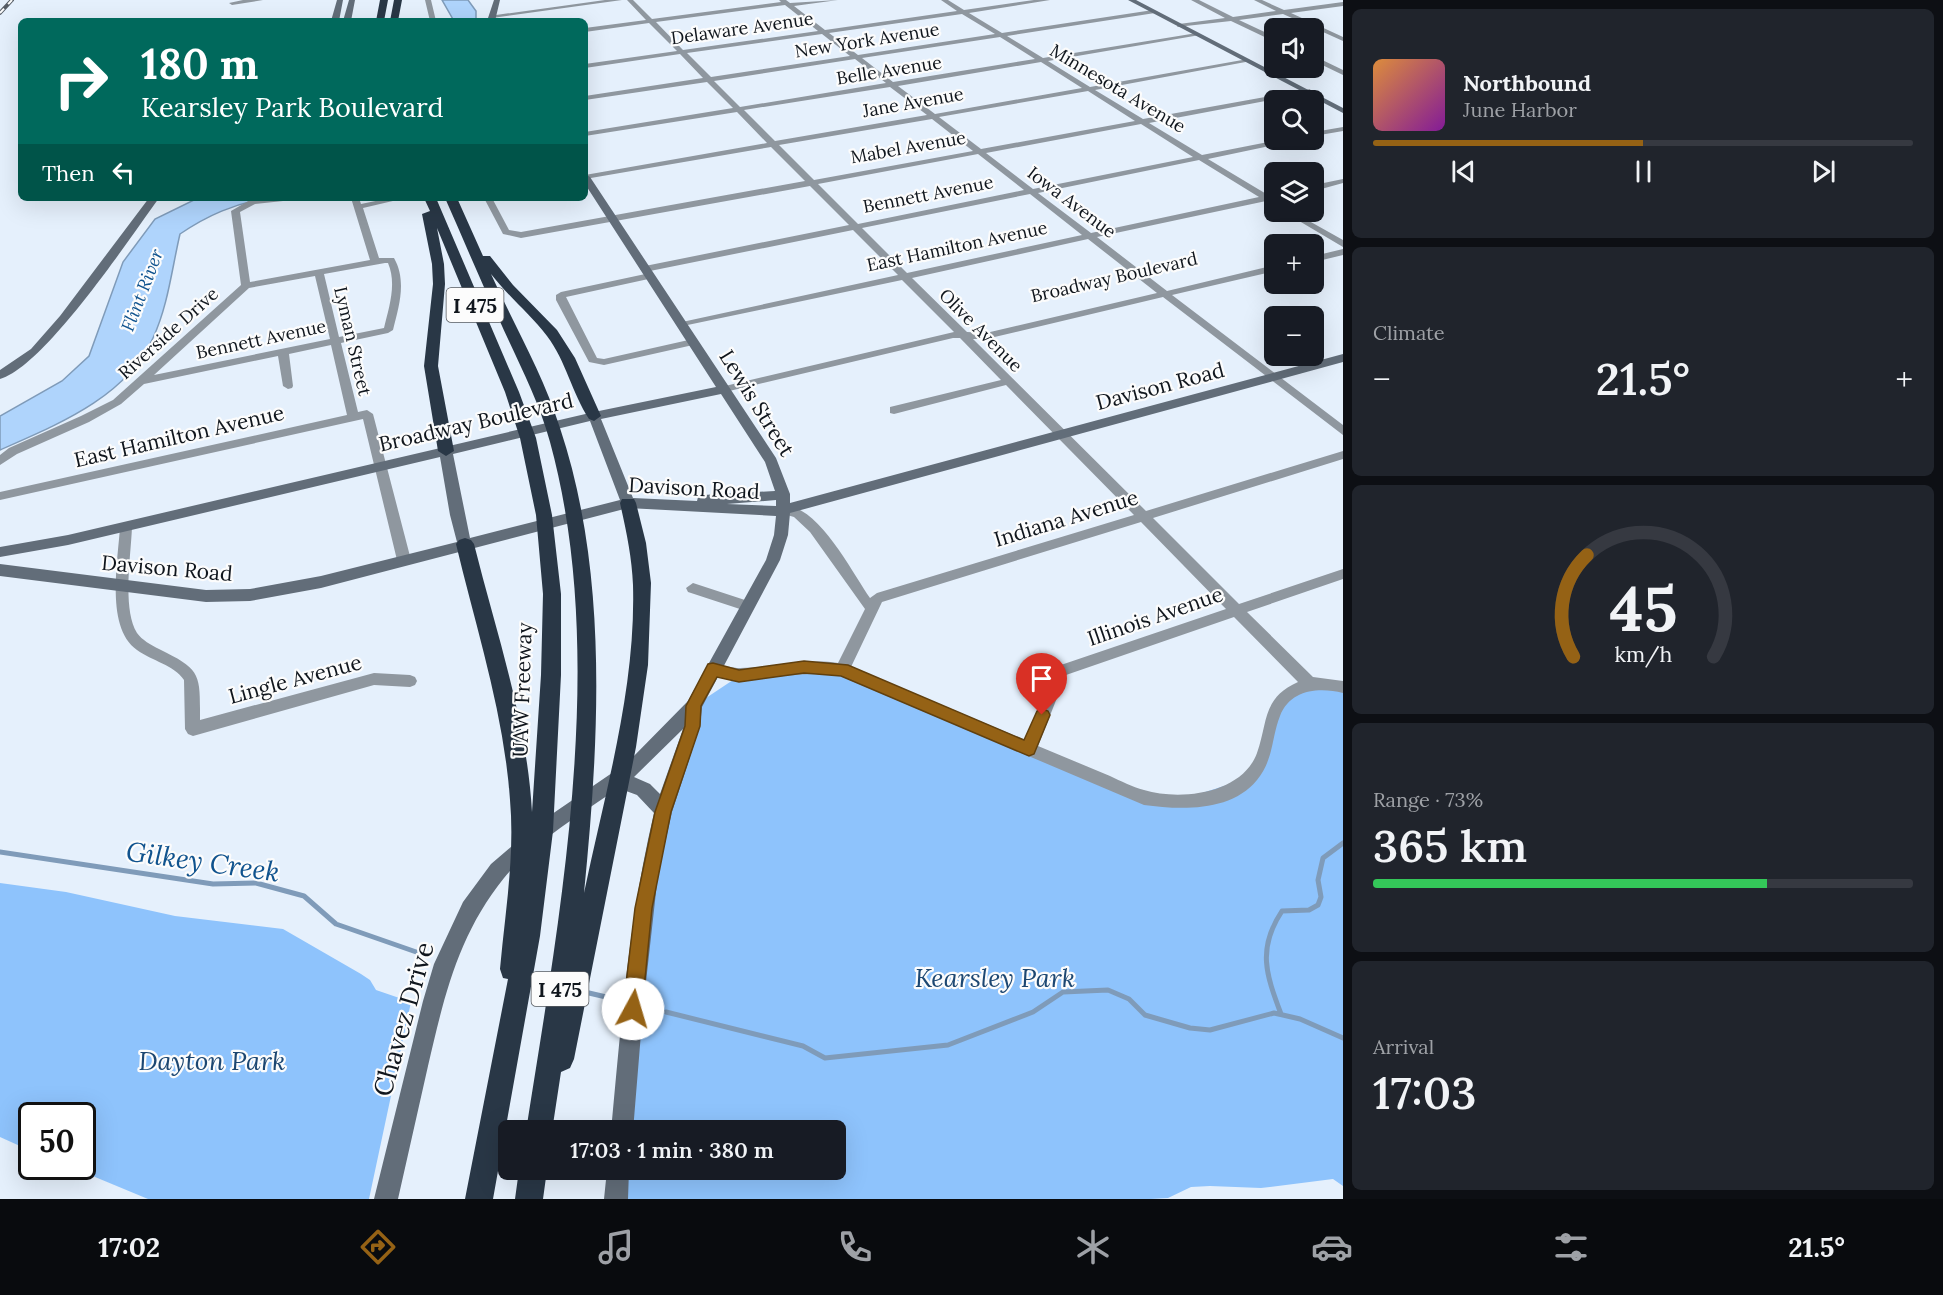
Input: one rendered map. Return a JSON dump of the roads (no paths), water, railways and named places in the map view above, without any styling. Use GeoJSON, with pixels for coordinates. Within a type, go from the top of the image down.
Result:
{"type":"FeatureCollection","features":[{"type":"Feature","properties":{"kind":"highway"},"geometry":{"type":"LineString","coordinates":[[381,18],[384,0]]}},
{"type":"Feature","properties":{"kind":"highway"},"geometry":{"type":"LineString","coordinates":[[395,18],[398,0]]}},
{"type":"Feature","properties":{"kind":"highway"},"geometry":{"type":"LineString","coordinates":[[425,201],[438,264],[439,284],[431,366],[446,451]]}},
{"type":"Feature","properties":{"kind":"highway","name":"UAW Freeway"},"geometry":{"type":"LineString","coordinates":[[431,201],[520,412],[535,463],[548,548],[552,633],[546,780],[537,876],[479,1199]]}},
{"type":"Feature","properties":{"kind":"highway","name":"I 475"},"geometry":{"type":"LineString","coordinates":[[452,201],[546,407],[563,464],[578,540],[584,628],[586,753],[579,846],[541,1120]]}},
{"type":"Feature","properties":{"kind":"highway"},"geometry":{"type":"LineString","coordinates":[[466,231],[508,288],[552,333],[568,358],[594,417]]}},
{"type":"Feature","properties":{"kind":"highway"},"geometry":{"type":"LineString","coordinates":[[547,1120],[584,958],[629,728],[638,670],[642,604],[637,543],[628,503]]}},
{"type":"Feature","properties":{"kind":"highway"},"geometry":{"type":"LineString","coordinates":[[465,544],[511,731],[521,803],[507,1043]]}},
{"type":"Feature","properties":{"kind":"main road"},"geometry":{"type":"LineString","coordinates":[[336,18],[340,0]]}},
{"type":"Feature","properties":{"kind":"main road"},"geometry":{"type":"LineString","coordinates":[[348,18],[352,0]]}},
{"type":"Feature","properties":{"kind":"main road"},"geometry":{"type":"LineString","coordinates":[[491,18],[497,0]]}},
{"type":"Feature","properties":{"kind":"main road"},"geometry":{"type":"LineString","coordinates":[[1131,0],[1303,90]]}},
{"type":"Feature","properties":{"kind":"main road"},"geometry":{"type":"LineString","coordinates":[[1324,101],[1343,111]]}},
{"type":"Feature","properties":{"kind":"main road","name":"Lewis Street"},"geometry":{"type":"LineString","coordinates":[[588,182],[771,461],[783,494],[784,510],[778,549],[713,669]]}},
{"type":"Feature","properties":{"kind":"main road"},"geometry":{"type":"LineString","coordinates":[[0,375],[35,351],[64,318],[152,201]]}},
{"type":"Feature","properties":{"kind":"main road","name":"Davison Road"},"geometry":{"type":"LineString","coordinates":[[0,570],[206,596],[250,595],[321,582],[628,503],[661,503],[739,511],[784,510],[1343,358]]}},
{"type":"Feature","properties":{"kind":"main road","name":"Broadway Boulevard"},"geometry":{"type":"LineString","coordinates":[[0,552],[126,527],[446,451],[725,389]]}},
{"type":"Feature","properties":{"kind":"main road"},"geometry":{"type":"LineString","coordinates":[[594,417],[628,503]]}},
{"type":"Feature","properties":{"kind":"main road"},"geometry":{"type":"LineString","coordinates":[[446,451],[457,515],[465,544]]}},
{"type":"Feature","properties":{"kind":"main road"},"geometry":{"type":"LineString","coordinates":[[661,503],[769,497],[783,494]]}},
{"type":"Feature","properties":{"kind":"main road","name":"Chavez Drive"},"geometry":{"type":"LineString","coordinates":[[386,1199],[433,1001],[444,964],[470,909],[498,870],[519,850],[646,756],[677,721],[694,706],[713,669]]}},
{"type":"Feature","properties":{"kind":"main road","name":"Chavez Drive"},"geometry":{"type":"LineString","coordinates":[[623,1120],[643,908],[663,812],[692,726],[694,706]]}},
{"type":"Feature","properties":{"kind":"main road"},"geometry":{"type":"LineString","coordinates":[[616,780],[628,781],[646,790],[663,812]]}},
{"type":"Feature","properties":{"kind":"main road"},"geometry":{"type":"LineString","coordinates":[[616,1199],[617,1180]]}},
{"type":"Feature","properties":{"kind":"street"},"geometry":{"type":"LineString","coordinates":[[232,3],[260,0]]}},
{"type":"Feature","properties":{"kind":"street"},"geometry":{"type":"LineString","coordinates":[[428,0],[432,18]]}},
{"type":"Feature","properties":{"kind":"street"},"geometry":{"type":"LineString","coordinates":[[498,18],[619,0]]}},
{"type":"Feature","properties":{"kind":"street","name":"Olive Avenue"},"geometry":{"type":"LineString","coordinates":[[630,0],[1308,682]]}},
{"type":"Feature","properties":{"kind":"street"},"geometry":{"type":"LineString","coordinates":[[588,30],[785,3],[835,0]]}},
{"type":"Feature","properties":{"kind":"street","name":"Minnesota Avenue"},"geometry":{"type":"LineString","coordinates":[[944,0],[1264,194]]}},
{"type":"Feature","properties":{"kind":"street","name":"Delaware Avenue"},"geometry":{"type":"LineString","coordinates":[[588,66],[1047,0]]}},
{"type":"Feature","properties":{"kind":"street"},"geometry":{"type":"LineString","coordinates":[[1194,0],[1264,35]]}},
{"type":"Feature","properties":{"kind":"street"},"geometry":{"type":"LineString","coordinates":[[1257,0],[1343,39]]}},
{"type":"Feature","properties":{"kind":"street"},"geometry":{"type":"LineString","coordinates":[[1323,0],[1335,5]]}},
{"type":"Feature","properties":{"kind":"street","name":"Iowa Avenue"},"geometry":{"type":"LineString","coordinates":[[785,3],[1343,431]]}},
{"type":"Feature","properties":{"kind":"street"},"geometry":{"type":"LineString","coordinates":[[1179,26],[1335,5],[1343,6]]}},
{"type":"Feature","properties":{"kind":"street","name":"New York Avenue"},"geometry":{"type":"LineString","coordinates":[[588,98],[1153,12]]}},
{"type":"Feature","properties":{"kind":"street","name":"Belle Avenue"},"geometry":{"type":"LineString","coordinates":[[588,134],[1197,35]]}},
{"type":"Feature","properties":{"kind":"street","name":"Jane Avenue"},"geometry":{"type":"LineString","coordinates":[[588,176],[1248,61]]}},
{"type":"Feature","properties":{"kind":"street"},"geometry":{"type":"LineString","coordinates":[[1324,63],[1343,73]]}},
{"type":"Feature","properties":{"kind":"street","name":"Mabel Avenue"},"geometry":{"type":"LineString","coordinates":[[490,201],[506,232],[515,235],[1264,100]]}},
{"type":"Feature","properties":{"kind":"street"},"geometry":{"type":"LineString","coordinates":[[1324,132],[1343,129]]}},
{"type":"Feature","properties":{"kind":"street","name":"Bennett Avenue"},"geometry":{"type":"LineString","coordinates":[[693,342],[604,362],[593,360],[561,300],[561,295],[854,226],[1264,145]]}},
{"type":"Feature","properties":{"kind":"street"},"geometry":{"type":"LineString","coordinates":[[1324,186],[1343,181]]}},
{"type":"Feature","properties":{"kind":"street","name":"Riverside Drive"},"geometry":{"type":"LineString","coordinates":[[0,461],[13,451],[117,402],[246,286],[236,211],[245,205],[267,201]]}},
{"type":"Feature","properties":{"kind":"street"},"geometry":{"type":"LineString","coordinates":[[246,286],[375,262],[356,202],[374,201]]}},
{"type":"Feature","properties":{"kind":"street","name":"East Hamilton Avenue"},"geometry":{"type":"LineString","coordinates":[[682,325],[1089,236],[1264,201]]}},
{"type":"Feature","properties":{"kind":"street"},"geometry":{"type":"LineString","coordinates":[[1304,222],[1343,246]]}},
{"type":"Feature","properties":{"kind":"street"},"geometry":{"type":"LineString","coordinates":[[1324,249],[1343,246]]}},
{"type":"Feature","properties":{"kind":"street"},"geometry":{"type":"LineString","coordinates":[[1324,255],[1343,246]]}},
{"type":"Feature","properties":{"kind":"street","name":"Bennett Avenue"},"geometry":{"type":"LineString","coordinates":[[140,381],[388,330],[398,286],[396,268],[391,260],[375,262]]}},
{"type":"Feature","properties":{"kind":"street","name":"Broadway Boulevard"},"geometry":{"type":"LineString","coordinates":[[962,335],[971,330],[1264,262]]}},
{"type":"Feature","properties":{"kind":"street","name":"Broadway Boulevard"},"geometry":{"type":"LineString","coordinates":[[725,389],[962,335],[986,336],[1068,318],[1264,271]]}},
{"type":"Feature","properties":{"kind":"street","name":"Lyman Street"},"geometry":{"type":"LineString","coordinates":[[319,272],[352,417]]}},
{"type":"Feature","properties":{"kind":"street"},"geometry":{"type":"LineString","coordinates":[[1059,310],[1068,318]]}},
{"type":"Feature","properties":{"kind":"street"},"geometry":{"type":"LineString","coordinates":[[283,351],[288,386]]}},
{"type":"Feature","properties":{"kind":"street"},"geometry":{"type":"LineString","coordinates":[[894,410],[1009,381]]}},
{"type":"Feature","properties":{"kind":"street","name":"East Hamilton Avenue"},"geometry":{"type":"LineString","coordinates":[[0,496],[368,414]]}},
{"type":"Feature","properties":{"kind":"street","name":"Lyman Street"},"geometry":{"type":"LineString","coordinates":[[368,414],[404,560]]}},
{"type":"Feature","properties":{"kind":"street","name":"Indiana Avenue"},"geometry":{"type":"LineString","coordinates":[[843,670],[877,598],[1343,455]]}},
{"type":"Feature","properties":{"kind":"street"},"geometry":{"type":"LineString","coordinates":[[784,510],[799,514],[807,521],[828,546],[865,601],[873,608]]}},
{"type":"Feature","properties":{"kind":"street"},"geometry":{"type":"LineString","coordinates":[[124,586],[126,527]]}},
{"type":"Feature","properties":{"kind":"street","name":"Illinois Avenue"},"geometry":{"type":"LineString","coordinates":[[1029,749],[1060,671],[1343,574]]}},
{"type":"Feature","properties":{"kind":"street","name":"Lingle Avenue"},"geometry":{"type":"LineString","coordinates":[[124,586],[125,613],[130,634],[148,650],[183,670],[191,678],[193,729],[374,679],[410,681]]}},
{"type":"Feature","properties":{"kind":"street"},"geometry":{"type":"LineString","coordinates":[[693,588],[746,606]]}},
{"type":"Feature","properties":{"kind":"street"},"geometry":{"type":"LineString","coordinates":[[713,669],[739,676],[804,667],[843,670],[1144,798],[1174,802],[1218,797],[1249,778],[1261,762],[1274,709],[1282,698],[1308,682],[1330,683],[1343,687]]}},
{"type":"Feature","properties":{"kind":"water"},"geometry":{"type":"Polygon","coordinates":[[[442,0],[468,0],[476,11],[476,18],[452,18],[442,0]]]}},
{"type":"Feature","properties":{"kind":"water","name":"Flint River"},"geometry":{"type":"Polygon","coordinates":[[[192,201],[253,201],[222,211],[180,234],[158,326],[141,359],[126,377],[87,407],[0,450],[0,416],[62,381],[89,356],[123,262],[155,219],[192,201]]]}},
{"type":"Feature","properties":{"kind":"waterway"},"geometry":{"type":"LineString","coordinates":[[1281,1014],[1271,986],[1266,962],[1269,938],[1282,911],[1309,910],[1318,905],[1321,897],[1318,880],[1323,858],[1343,843]]}},
{"type":"Feature","properties":{"kind":"waterway","name":"Gilkey Creek"},"geometry":{"type":"LineString","coordinates":[[0,852],[213,884],[256,883],[304,896],[336,924],[422,954]]}},
{"type":"Feature","properties":{"kind":"waterway","name":"Gilkey Creek"},"geometry":{"type":"LineString","coordinates":[[666,1012],[803,1046],[825,1058],[948,1045],[1033,1012],[1063,992],[1108,990],[1129,999],[1145,1015],[1190,1028],[1210,1030],[1274,1013],[1300,1019],[1343,1038]]}},
{"type":"Feature","properties":{"kind":"waterway","name":"Gilkey Creek"},"geometry":{"type":"LineString","coordinates":[[589,993],[619,1000]]}},
{"type":"Feature","properties":{"kind":"railway"},"geometry":{"type":"LineString","coordinates":[[0,13],[12,0]]}},
{"type":"Feature","properties":{"kind":"park label","name":"Kearsley Park"},"geometry":{"type":"Point","coordinates":[995,977]}},
{"type":"Feature","properties":{"kind":"park label","name":"Dayton Park"},"geometry":{"type":"Point","coordinates":[212,1060]}}]}
